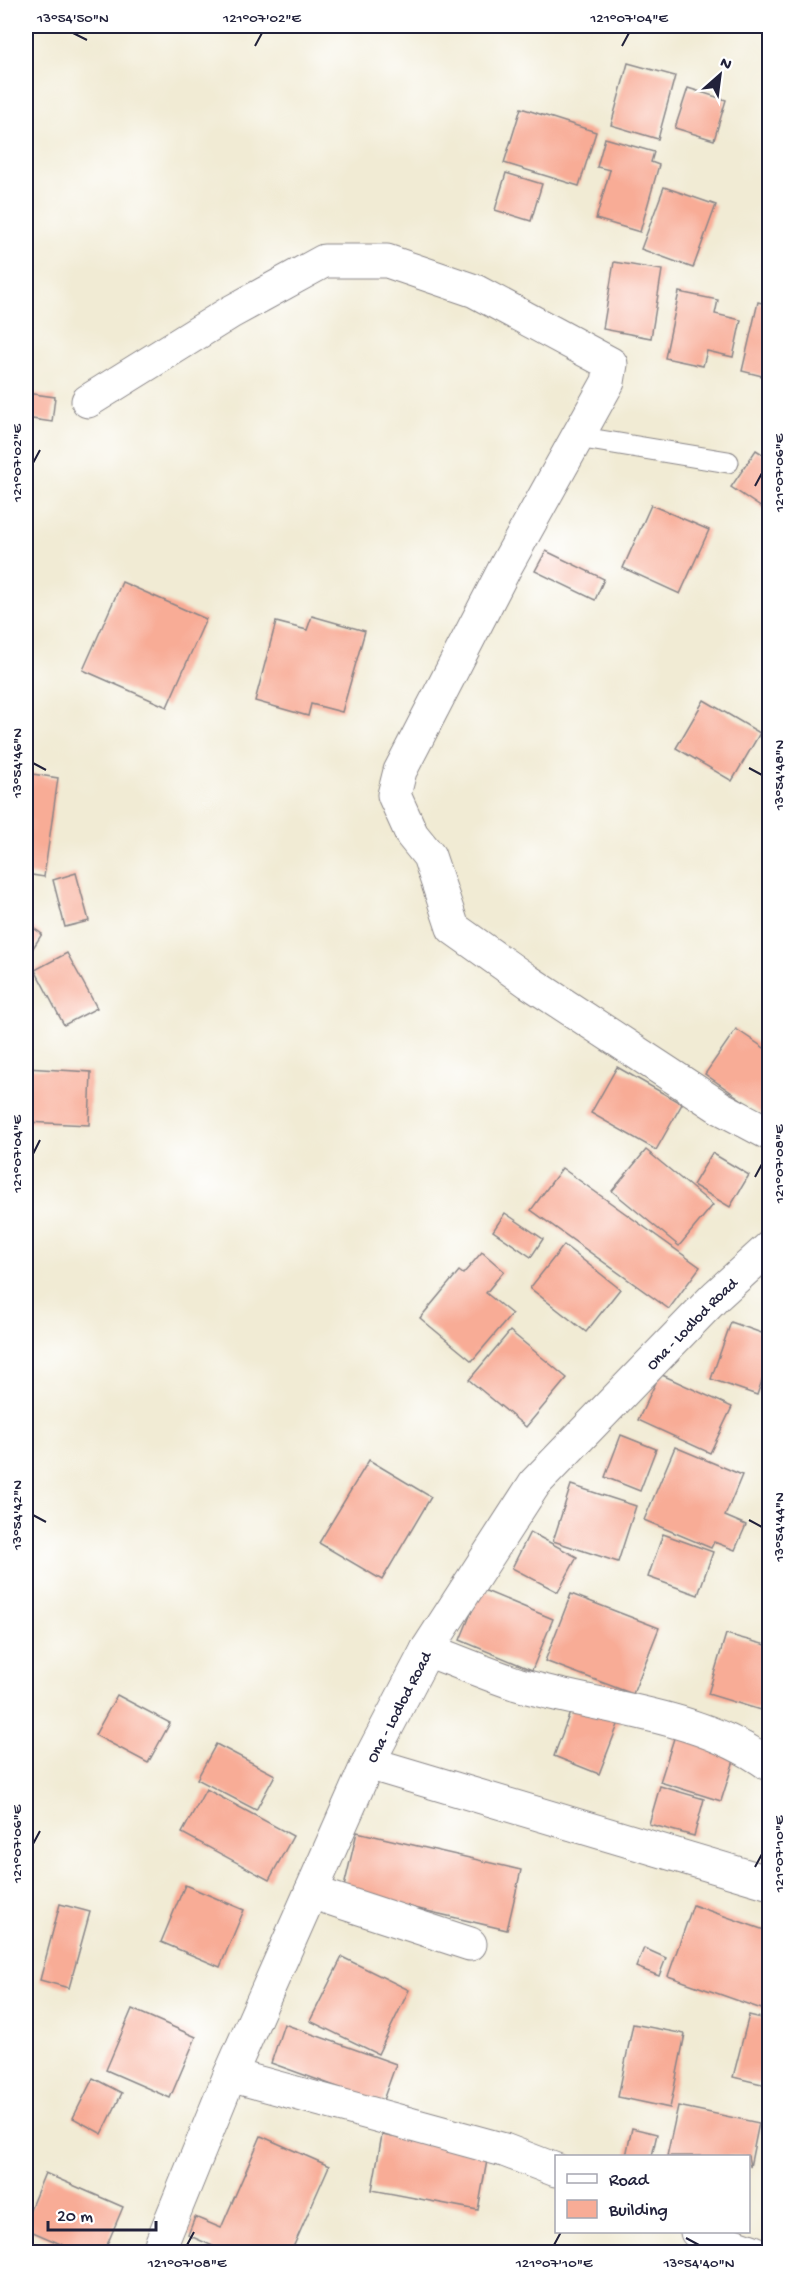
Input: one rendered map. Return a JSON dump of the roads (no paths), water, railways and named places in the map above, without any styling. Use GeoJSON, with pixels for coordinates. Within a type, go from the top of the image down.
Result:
{"type":"FeatureCollection","features":[{"type":"Feature","properties":{"kind":"street"},"geometry":{"type":"LineString","coordinates":[[88,401],[231,312],[324,261],[387,261],[475,291],[611,364],[608,382],[507,564],[405,761],[396,781],[394,795],[412,835],[429,856],[453,928],[529,982],[721,1108],[770,1134]]}},
{"type":"Feature","properties":{"kind":"street","name":"Ona - Lodlod Road"},"geometry":{"type":"LineString","coordinates":[[158,2253],[230,2075],[311,1892],[369,1763],[427,1650],[535,1483],[716,1296],[770,1247]]}},
{"type":"Feature","properties":{"kind":"street"},"geometry":{"type":"LineString","coordinates":[[427,1650],[518,1684],[604,1702],[714,1735],[770,1765]]}},
{"type":"Feature","properties":{"kind":"street"},"geometry":{"type":"LineString","coordinates":[[369,1763],[770,1883]]}},
{"type":"Feature","properties":{"kind":"street"},"geometry":{"type":"LineString","coordinates":[[311,1892],[470,1944]]}},
{"type":"Feature","properties":{"kind":"street"},"geometry":{"type":"LineString","coordinates":[[230,2075],[504,2151],[555,2170]]}},
{"type":"Feature","properties":{"kind":"street"},"geometry":{"type":"LineString","coordinates":[[700,2233],[754,2253]]}},
{"type":"Feature","properties":{"kind":"lane"},"geometry":{"type":"LineString","coordinates":[[578,437],[728,462]]}}]}
